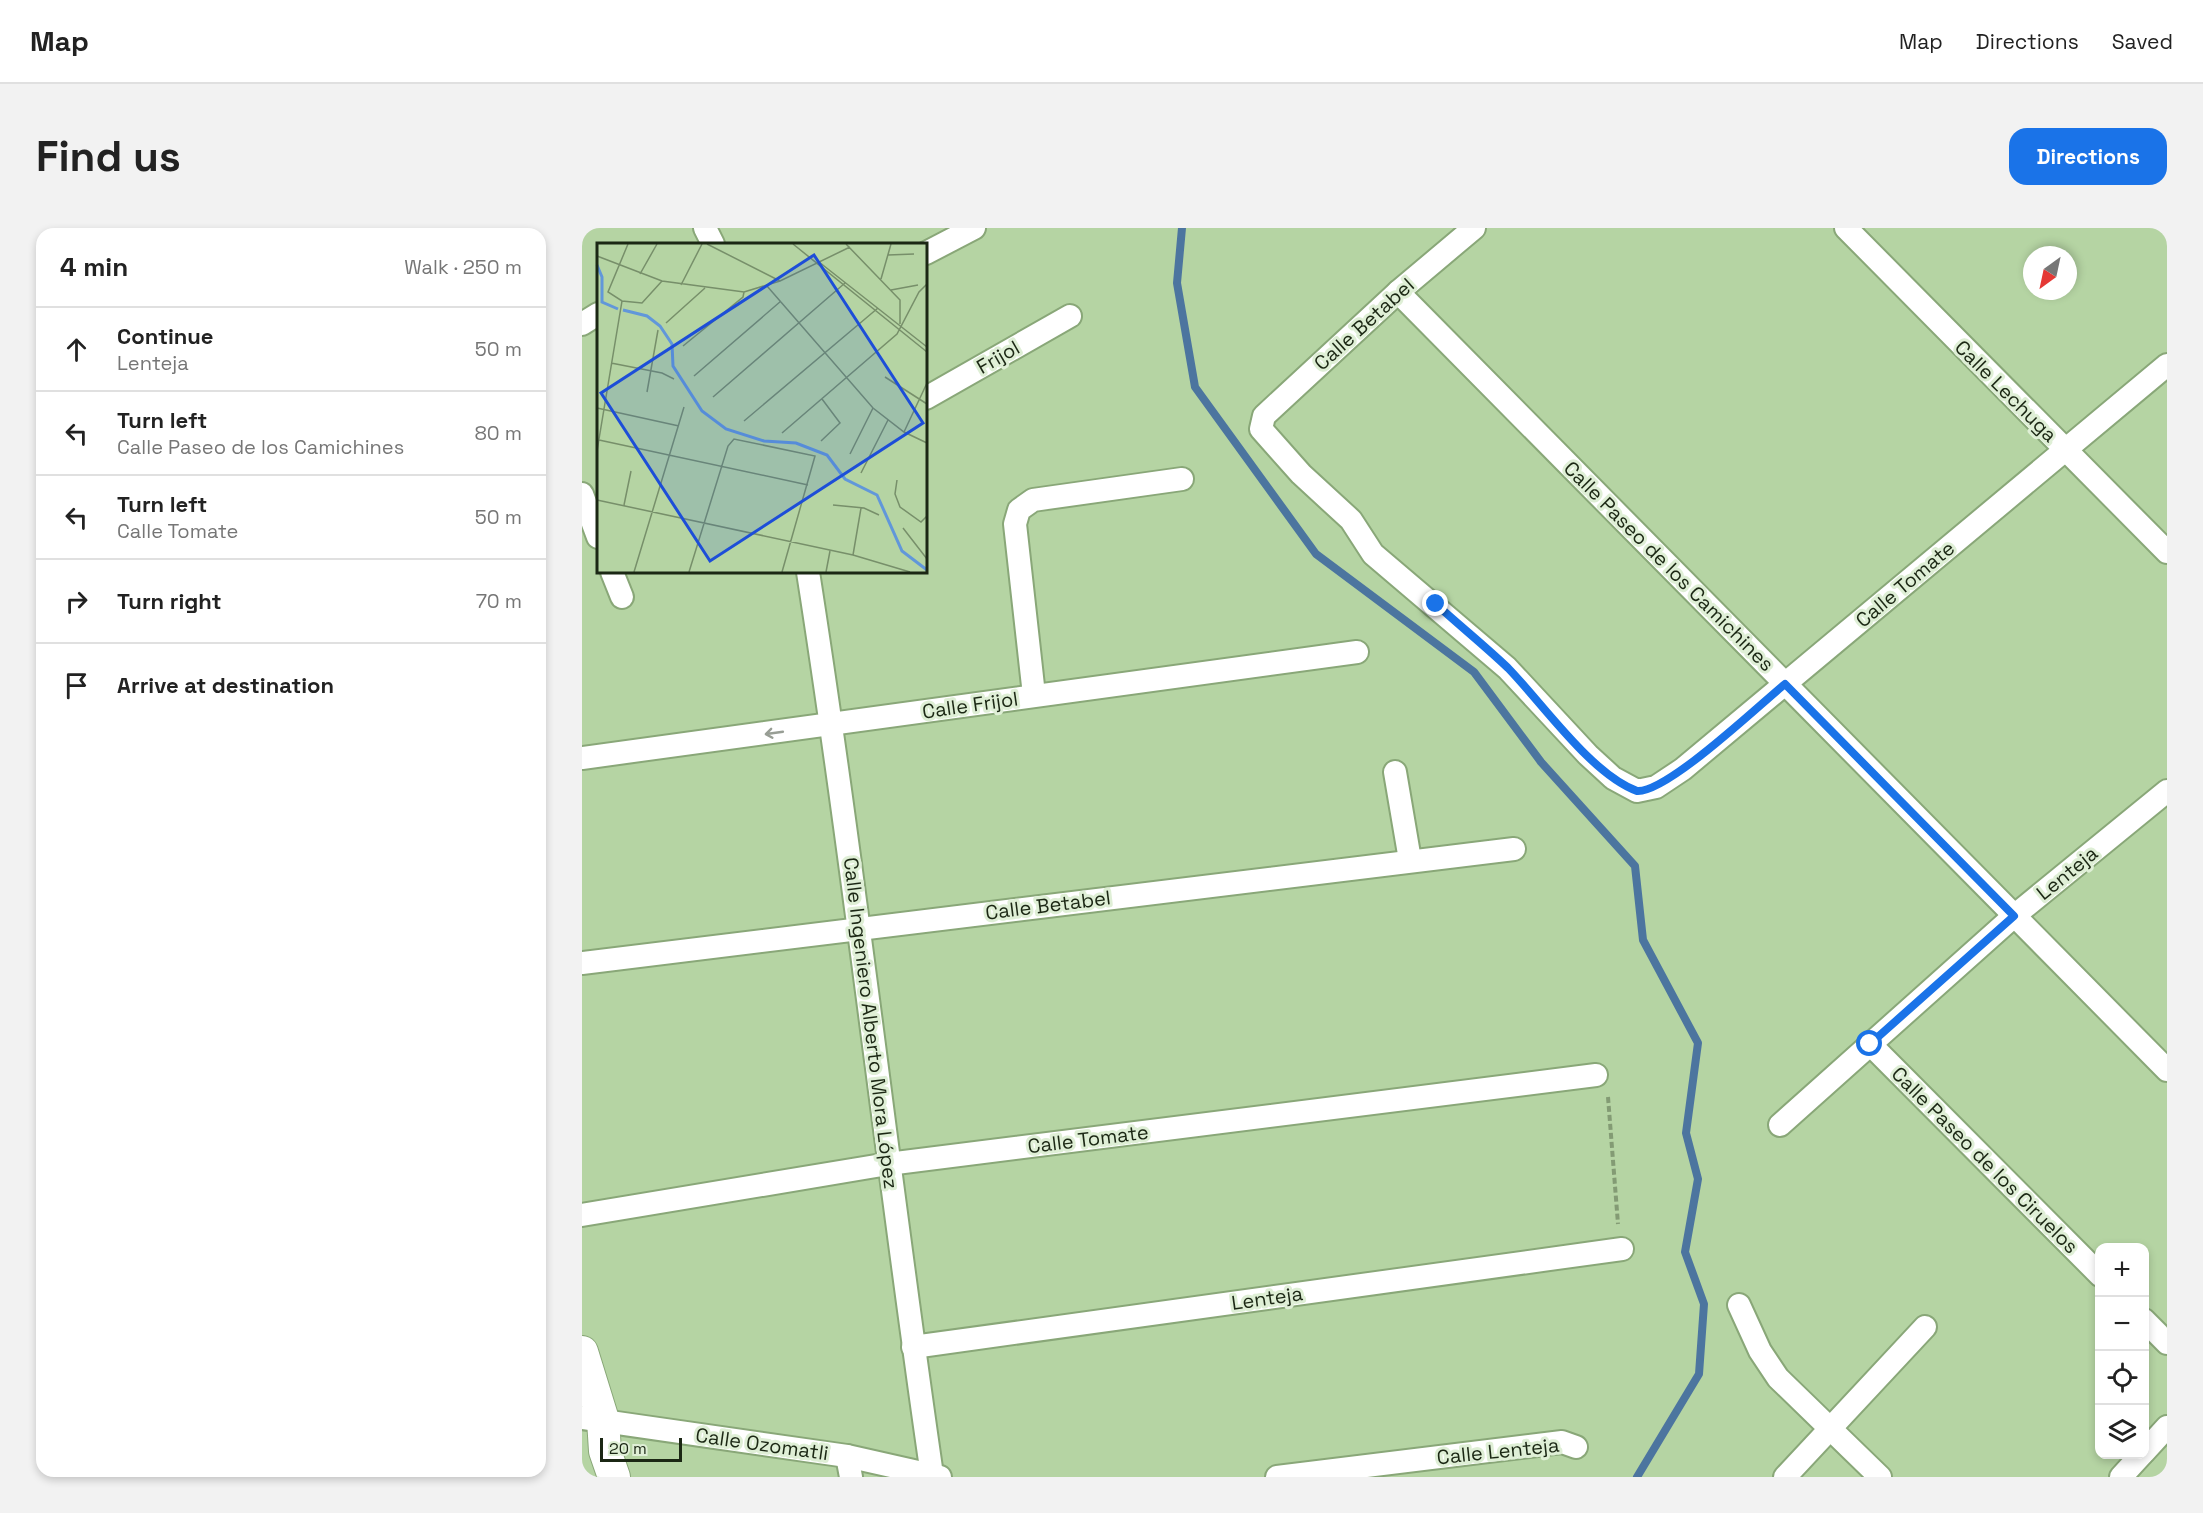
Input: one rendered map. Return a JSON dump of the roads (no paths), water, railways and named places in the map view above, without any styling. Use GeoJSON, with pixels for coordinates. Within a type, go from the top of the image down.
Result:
{"type":"FeatureCollection","features":[{"type":"Feature","properties":{"kind":"street"},"geometry":{"type":"LineString","coordinates":[[927,252],[974,228]]}},
{"type":"Feature","properties":{"kind":"street","name":"Calle Betabel"},"geometry":{"type":"LineString","coordinates":[[1474,228],[1398,292],[1264,416],[1260,424],[1263,433],[1301,474],[1351,520],[1373,554],[1507,668],[1588,755],[1613,778],[1637,791]]}},
{"type":"Feature","properties":{"kind":"street","name":"Calle Lechuga"},"geometry":{"type":"LineString","coordinates":[[1846,228],[2167,552]]}},
{"type":"Feature","properties":{"kind":"street","name":"Calle Paseo de los Camichines"},"geometry":{"type":"LineString","coordinates":[[1398,292],[2167,1070]]}},
{"type":"Feature","properties":{"kind":"street"},"geometry":{"type":"LineString","coordinates":[[582,324],[597,315]]}},
{"type":"Feature","properties":{"kind":"street","name":"Frijol"},"geometry":{"type":"LineString","coordinates":[[927,397],[1070,316]]}},
{"type":"Feature","properties":{"kind":"street","name":"Calle Tomate"},"geometry":{"type":"LineString","coordinates":[[1637,791],[1656,787],[1683,769],[2167,365]]}},
{"type":"Feature","properties":{"kind":"street"},"geometry":{"type":"LineString","coordinates":[[1034,695],[1015,524],[1019,510],[1033,500],[1182,479]]}},
{"type":"Feature","properties":{"kind":"street"},"geometry":{"type":"LineString","coordinates":[[582,494],[597,534]]}},
{"type":"Feature","properties":{"kind":"street"},"geometry":{"type":"LineString","coordinates":[[612,573],[622,597]]}},
{"type":"Feature","properties":{"kind":"street","name":"Calle Ingeniero Alberto Mora López"},"geometry":{"type":"LineString","coordinates":[[808,573],[860,929],[913,1347],[936,1476]]}},
{"type":"Feature","properties":{"kind":"street","name":"Calle Frijol"},"geometry":{"type":"LineString","coordinates":[[582,758],[1357,652]]}},
{"type":"Feature","properties":{"kind":"street"},"geometry":{"type":"LineString","coordinates":[[1395,772],[1410,860]]}},
{"type":"Feature","properties":{"kind":"street","name":"Lenteja"},"geometry":{"type":"LineString","coordinates":[[1780,1125],[2014,916],[2167,791]]}},
{"type":"Feature","properties":{"kind":"street","name":"Calle Betabel"},"geometry":{"type":"LineString","coordinates":[[582,963],[1514,849]]}},
{"type":"Feature","properties":{"kind":"street","name":"Calle Paseo de los Ciruelos"},"geometry":{"type":"LineString","coordinates":[[1870,1044],[2095,1270]]}},
{"type":"Feature","properties":{"kind":"street","name":"Calle Tomate"},"geometry":{"type":"LineString","coordinates":[[582,1215],[888,1164],[1596,1075]]}},
{"type":"Feature","properties":{"kind":"street","name":"Lenteja"},"geometry":{"type":"LineString","coordinates":[[913,1347],[1622,1249]]}},
{"type":"Feature","properties":{"kind":"street"},"geometry":{"type":"LineString","coordinates":[[1739,1305],[1768,1365],[1880,1477]]}},
{"type":"Feature","properties":{"kind":"street"},"geometry":{"type":"LineString","coordinates":[[2149,1324],[2167,1343]]}},
{"type":"Feature","properties":{"kind":"street"},"geometry":{"type":"LineString","coordinates":[[1785,1477],[1925,1327]]}},
{"type":"Feature","properties":{"kind":"street"},"geometry":{"type":"LineString","coordinates":[[582,1352],[589,1419],[610,1464]]}},
{"type":"Feature","properties":{"kind":"street","name":"Calle Ozomatli"},"geometry":{"type":"LineString","coordinates":[[589,1419],[849,1467],[936,1476]]}},
{"type":"Feature","properties":{"kind":"street"},"geometry":{"type":"LineString","coordinates":[[2149,1446],[2167,1427]]}},
{"type":"Feature","properties":{"kind":"street","name":"Calle Lenteja"},"geometry":{"type":"LineString","coordinates":[[1277,1477],[1562,1442],[1576,1447]]}},
{"type":"Feature","properties":{"kind":"street"},"geometry":{"type":"LineString","coordinates":[[2121,1477],[2138,1459]]}},
{"type":"Feature","properties":{"kind":"waterway"},"geometry":{"type":"LineString","coordinates":[[1182,228],[1177,283],[1195,387],[1316,554],[1474,672],[1541,762],[1635,866],[1643,940],[1698,1043],[1686,1133],[1698,1179],[1685,1252],[1704,1304],[1699,1374],[1637,1477]]}}]}
